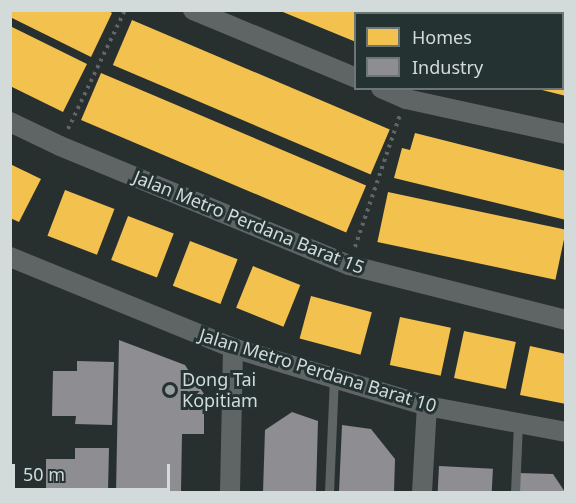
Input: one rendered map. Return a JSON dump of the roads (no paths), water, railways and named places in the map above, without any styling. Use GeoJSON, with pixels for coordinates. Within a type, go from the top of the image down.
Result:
{"type":"FeatureCollection","features":[{"type":"Feature","properties":{"kind":"street"},"geometry":{"type":"LineString","coordinates":[[193,10],[354,77]]}},
{"type":"Feature","properties":{"kind":"street"},"geometry":{"type":"LineString","coordinates":[[386,90],[406,99],[566,134]]}},
{"type":"Feature","properties":{"kind":"street","name":"Jalan Metro Perdana Barat 15"},"geometry":{"type":"LineString","coordinates":[[10,122],[60,146],[349,265],[566,320]]}},
{"type":"Feature","properties":{"kind":"street","name":"Jalan Metro Perdana Barat 10"},"geometry":{"type":"LineString","coordinates":[[10,257],[234,348],[427,406],[566,432]]}},
{"type":"Feature","properties":{"kind":"street"},"geometry":{"type":"LineString","coordinates":[[230,492],[234,348]]}},
{"type":"Feature","properties":{"kind":"street"},"geometry":{"type":"LineString","coordinates":[[422,492],[427,406]]}},
{"type":"Feature","properties":{"kind":"lane"},"geometry":{"type":"LineString","coordinates":[[329,492],[334,378]]}},
{"type":"Feature","properties":{"kind":"lane"},"geometry":{"type":"LineString","coordinates":[[515,492],[518,423]]}},
{"type":"Feature","properties":{"kind":"place","name":"Dong Tai Kopitiam"},"geometry":{"type":"Point","coordinates":[170,390]}}]}
